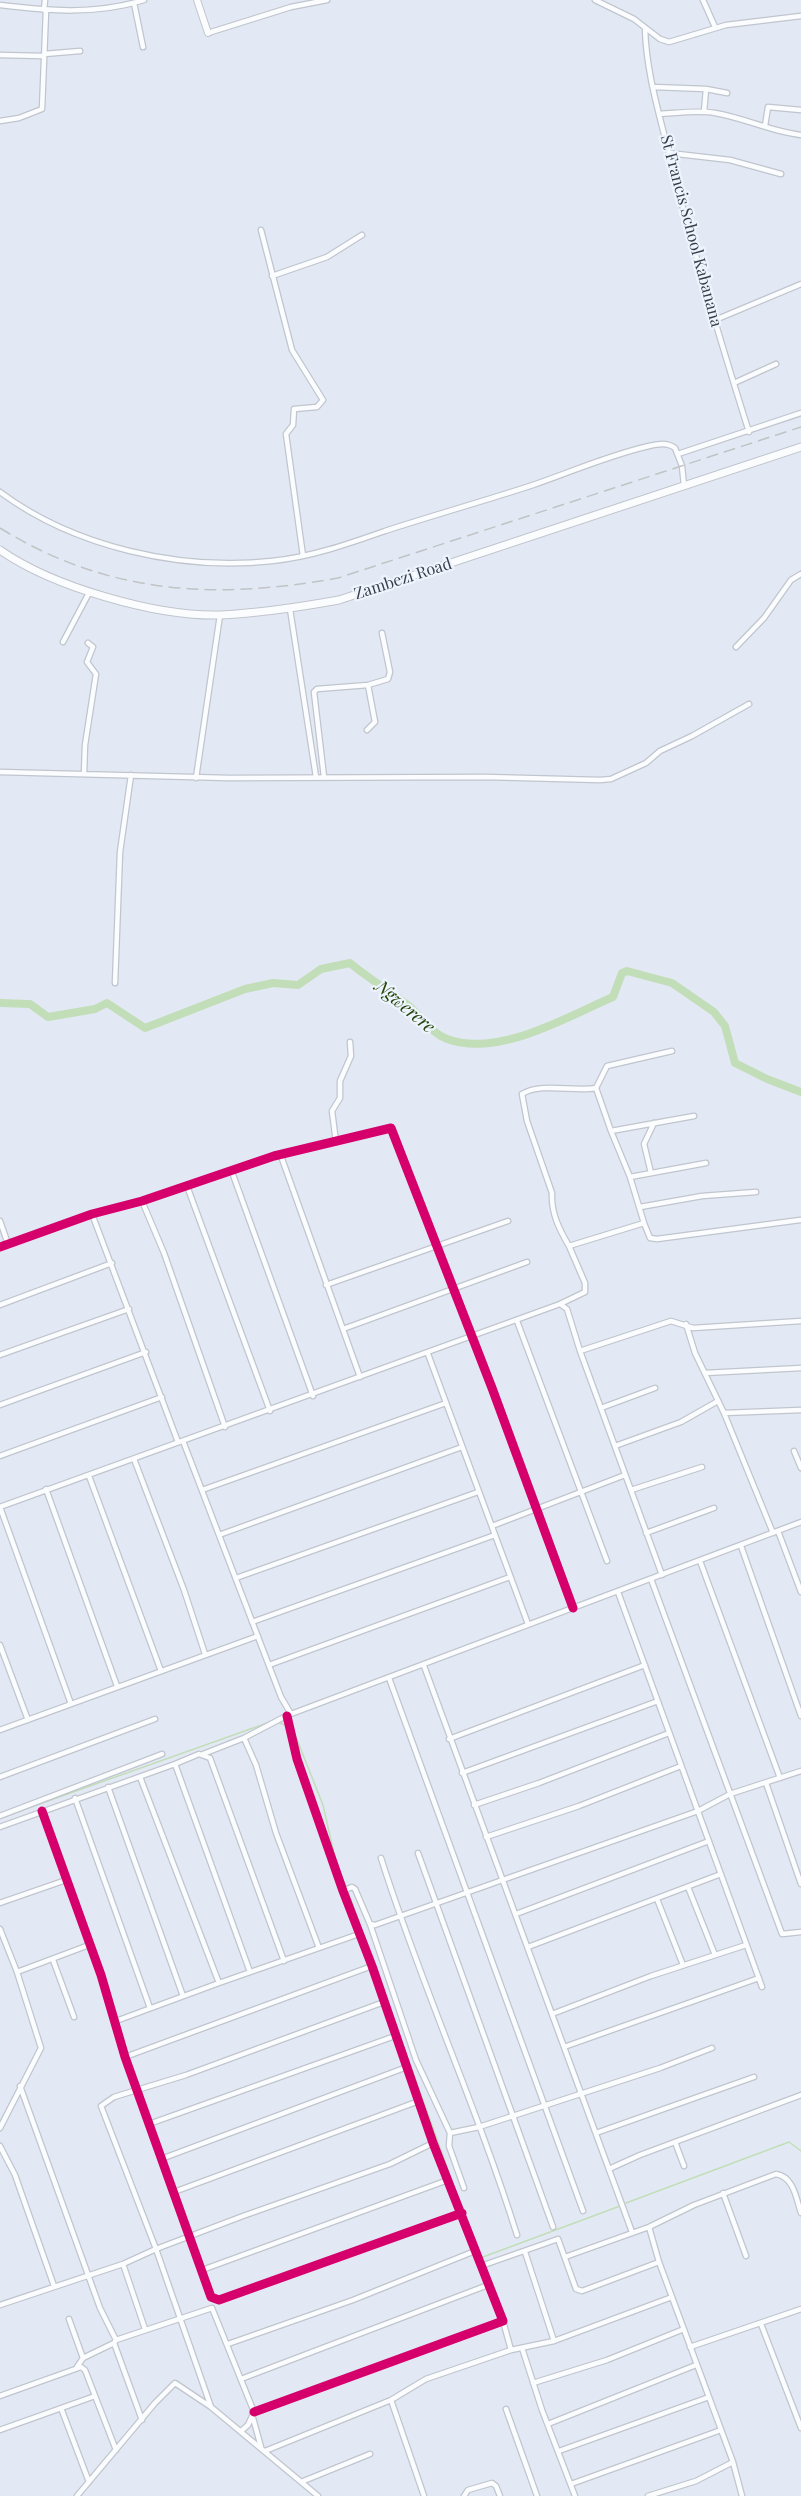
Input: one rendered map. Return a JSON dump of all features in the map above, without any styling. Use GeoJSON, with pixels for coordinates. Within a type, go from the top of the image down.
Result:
{"type":"FeatureCollection","features":[{"type":"Feature","properties":{"kind":"main road","name":"Zambezi Road"},"geometry":{"type":"LineString","coordinates":[[0,550],[37,571],[90,591],[179,613],[220,615],[290,609],[339,600],[801,447]]}},
{"type":"Feature","properties":{"kind":"street"},"geometry":{"type":"LineString","coordinates":[[0,121],[19,118],[42,109],[45,0]]}},
{"type":"Feature","properties":{"kind":"street"},"geometry":{"type":"LineString","coordinates":[[0,4],[45,11],[89,11],[144,0]]}},
{"type":"Feature","properties":{"kind":"street"},"geometry":{"type":"LineString","coordinates":[[197,0],[208,33],[310,1],[327,0]]}},
{"type":"Feature","properties":{"kind":"street"},"geometry":{"type":"LineString","coordinates":[[595,0],[634,19],[669,42],[715,27],[801,16]]}},
{"type":"Feature","properties":{"kind":"street"},"geometry":{"type":"LineString","coordinates":[[703,0],[715,27]]}},
{"type":"Feature","properties":{"kind":"street"},"geometry":{"type":"LineString","coordinates":[[134,3],[143,47]]}},
{"type":"Feature","properties":{"kind":"street","name":"St Francis School Kabanana"},"geometry":{"type":"LineString","coordinates":[[645,28],[645,49],[669,153],[715,320],[749,432]]}},
{"type":"Feature","properties":{"kind":"street"},"geometry":{"type":"LineString","coordinates":[[0,55],[44,55],[80,51]]}},
{"type":"Feature","properties":{"kind":"street"},"geometry":{"type":"LineString","coordinates":[[653,87],[706,89],[727,93]]}},
{"type":"Feature","properties":{"kind":"street"},"geometry":{"type":"LineString","coordinates":[[704,112],[706,89]]}},
{"type":"Feature","properties":{"kind":"street"},"geometry":{"type":"LineString","coordinates":[[765,126],[768,107],[801,110]]}},
{"type":"Feature","properties":{"kind":"street"},"geometry":{"type":"LineString","coordinates":[[660,114],[704,112],[801,135]]}},
{"type":"Feature","properties":{"kind":"street"},"geometry":{"type":"LineString","coordinates":[[669,153],[730,160],[781,174]]}},
{"type":"Feature","properties":{"kind":"street"},"geometry":{"type":"LineString","coordinates":[[261,231],[295,357],[316,385],[323,400],[320,406],[294,410],[293,425],[285,434],[303,556]]}},
{"type":"Feature","properties":{"kind":"street"},"geometry":{"type":"LineString","coordinates":[[272,276],[327,257],[362,235]]}},
{"type":"Feature","properties":{"kind":"street"},"geometry":{"type":"LineString","coordinates":[[715,320],[801,284]]}},
{"type":"Feature","properties":{"kind":"street"},"geometry":{"type":"LineString","coordinates":[[734,383],[776,364]]}},
{"type":"Feature","properties":{"kind":"street"},"geometry":{"type":"LineString","coordinates":[[678,454],[801,413]]}},
{"type":"Feature","properties":{"kind":"street"},"geometry":{"type":"LineString","coordinates":[[0,492],[60,527],[142,553],[228,563],[271,561],[328,551],[648,446],[670,445],[678,454],[684,486]]}},
{"type":"Feature","properties":{"kind":"street"},"geometry":{"type":"LineString","coordinates":[[736,647],[764,618],[790,580],[801,574]]}},
{"type":"Feature","properties":{"kind":"street"},"geometry":{"type":"LineString","coordinates":[[63,642],[90,591]]}},
{"type":"Feature","properties":{"kind":"street"},"geometry":{"type":"LineString","coordinates":[[290,609],[316,777]]}},
{"type":"Feature","properties":{"kind":"street"},"geometry":{"type":"LineString","coordinates":[[196,778],[220,615]]}},
{"type":"Feature","properties":{"kind":"street"},"geometry":{"type":"LineString","coordinates":[[324,777],[314,692],[317,689],[368,685],[388,679],[390,675],[382,633]]}},
{"type":"Feature","properties":{"kind":"street"},"geometry":{"type":"LineString","coordinates":[[84,774],[85,745],[96,674],[87,662],[93,647],[88,643]]}},
{"type":"Feature","properties":{"kind":"street"},"geometry":{"type":"LineString","coordinates":[[367,730],[375,722],[368,685]]}},
{"type":"Feature","properties":{"kind":"street"},"geometry":{"type":"LineString","coordinates":[[0,772],[196,778],[611,779],[646,763],[660,751],[701,732],[749,704]]}},
{"type":"Feature","properties":{"kind":"street"},"geometry":{"type":"LineString","coordinates":[[115,983],[120,852],[131,775]]}},
{"type":"Feature","properties":{"kind":"street"},"geometry":{"type":"LineString","coordinates":[[336,1142],[332,1111],[340,1098],[340,1080],[351,1056],[350,1042]]}},
{"type":"Feature","properties":{"kind":"street"},"geometry":{"type":"LineString","coordinates":[[672,1051],[607,1066],[596,1088],[630,1177],[650,1238],[657,1239],[800,1220]]}},
{"type":"Feature","properties":{"kind":"street"},"geometry":{"type":"LineString","coordinates":[[71,1704],[0,1507],[472,1338],[585,1292],[585,1283],[558,1227],[552,1193],[527,1121],[522,1095],[543,1090],[596,1088]]}},
{"type":"Feature","properties":{"kind":"street"},"geometry":{"type":"LineString","coordinates":[[611,1131],[694,1116]]}},
{"type":"Feature","properties":{"kind":"street"},"geometry":{"type":"LineString","coordinates":[[651,1173],[644,1144],[654,1123]]}},
{"type":"Feature","properties":{"kind":"street"},"geometry":{"type":"LineString","coordinates":[[0,1247],[92,1214],[142,1201],[281,1156],[385,1128],[393,1130],[573,1608]]}},
{"type":"Feature","properties":{"kind":"street"},"geometry":{"type":"LineString","coordinates":[[281,1156],[360,1377]]}},
{"type":"Feature","properties":{"kind":"street"},"geometry":{"type":"LineString","coordinates":[[630,1177],[706,1163]]}},
{"type":"Feature","properties":{"kind":"street"},"geometry":{"type":"LineString","coordinates":[[232,1172],[313,1396]]}},
{"type":"Feature","properties":{"kind":"street"},"geometry":{"type":"LineString","coordinates":[[187,1186],[270,1411]]}},
{"type":"Feature","properties":{"kind":"street"},"geometry":{"type":"LineString","coordinates":[[640,1207],[702,1196],[756,1192]]}},
{"type":"Feature","properties":{"kind":"street"},"geometry":{"type":"LineString","coordinates":[[142,1201],[164,1253],[225,1427]]}},
{"type":"Feature","properties":{"kind":"street"},"geometry":{"type":"LineString","coordinates":[[92,1214],[162,1397],[202,1490],[289,1715],[297,1759],[342,1891],[372,1966],[433,2143],[462,2213],[512,2350]]}},
{"type":"Feature","properties":{"kind":"street"},"geometry":{"type":"LineString","coordinates":[[0,1221],[8,1244]]}},
{"type":"Feature","properties":{"kind":"street"},"geometry":{"type":"LineString","coordinates":[[326,1285],[508,1221]]}},
{"type":"Feature","properties":{"kind":"street"},"geometry":{"type":"LineString","coordinates":[[569,1246],[644,1223]]}},
{"type":"Feature","properties":{"kind":"street"},"geometry":{"type":"LineString","coordinates":[[343,1329],[527,1262]]}},
{"type":"Feature","properties":{"kind":"street"},"geometry":{"type":"LineString","coordinates":[[0,1305],[111,1263]]}},
{"type":"Feature","properties":{"kind":"street"},"geometry":{"type":"LineString","coordinates":[[560,1304],[567,1309],[579,1351],[662,1575]]}},
{"type":"Feature","properties":{"kind":"street"},"geometry":{"type":"LineString","coordinates":[[0,1355],[129,1309]]}},
{"type":"Feature","properties":{"kind":"street"},"geometry":{"type":"LineString","coordinates":[[517,1321],[607,1561]]}},
{"type":"Feature","properties":{"kind":"street"},"geometry":{"type":"LineString","coordinates":[[579,1351],[671,1321],[686,1323],[693,1328],[801,1321]]}},
{"type":"Feature","properties":{"kind":"street"},"geometry":{"type":"LineString","coordinates":[[686,1323],[705,1373],[801,1592]]}},
{"type":"Feature","properties":{"kind":"street"},"geometry":{"type":"LineString","coordinates":[[0,1405],[146,1352]]}},
{"type":"Feature","properties":{"kind":"street"},"geometry":{"type":"LineString","coordinates":[[428,1354],[528,1624]]}},
{"type":"Feature","properties":{"kind":"street"},"geometry":{"type":"LineString","coordinates":[[705,1373],[801,1368]]}},
{"type":"Feature","properties":{"kind":"street"},"geometry":{"type":"LineString","coordinates":[[601,1408],[655,1388]]}},
{"type":"Feature","properties":{"kind":"street"},"geometry":{"type":"LineString","coordinates":[[0,1456],[162,1397]]}},
{"type":"Feature","properties":{"kind":"street"},"geometry":{"type":"LineString","coordinates":[[615,1446],[681,1422],[718,1401]]}},
{"type":"Feature","properties":{"kind":"street"},"geometry":{"type":"LineString","coordinates":[[202,1490],[446,1403]]}},
{"type":"Feature","properties":{"kind":"street"},"geometry":{"type":"LineString","coordinates":[[724,1413],[801,1410]]}},
{"type":"Feature","properties":{"kind":"street"},"geometry":{"type":"LineString","coordinates":[[219,1535],[462,1447]]}},
{"type":"Feature","properties":{"kind":"street"},"geometry":{"type":"LineString","coordinates":[[794,1451],[801,1468]]}},
{"type":"Feature","properties":{"kind":"street"},"geometry":{"type":"LineString","coordinates":[[134,1459],[184,1590],[205,1654]]}},
{"type":"Feature","properties":{"kind":"street"},"geometry":{"type":"LineString","coordinates":[[631,1490],[702,1467]]}},
{"type":"Feature","properties":{"kind":"street"},"geometry":{"type":"LineString","coordinates":[[492,1526],[625,1475]]}},
{"type":"Feature","properties":{"kind":"street"},"geometry":{"type":"LineString","coordinates":[[89,1476],[161,1671]]}},
{"type":"Feature","properties":{"kind":"street"},"geometry":{"type":"LineString","coordinates":[[46,1490],[117,1686]]}},
{"type":"Feature","properties":{"kind":"street"},"geometry":{"type":"LineString","coordinates":[[236,1578],[478,1492]]}},
{"type":"Feature","properties":{"kind":"street"},"geometry":{"type":"LineString","coordinates":[[646,1533],[714,1508]]}},
{"type":"Feature","properties":{"kind":"street"},"geometry":{"type":"LineString","coordinates":[[0,1827],[75,1798],[203,1754],[244,1738],[289,1715],[801,1522]]}},
{"type":"Feature","properties":{"kind":"street"},"geometry":{"type":"LineString","coordinates":[[252,1622],[495,1534]]}},
{"type":"Feature","properties":{"kind":"street"},"geometry":{"type":"LineString","coordinates":[[741,1546],[801,1716]]}},
{"type":"Feature","properties":{"kind":"street"},"geometry":{"type":"LineString","coordinates":[[700,1561],[780,1778]]}},
{"type":"Feature","properties":{"kind":"street"},"geometry":{"type":"LineString","coordinates":[[269,1665],[510,1577]]}},
{"type":"Feature","properties":{"kind":"street"},"geometry":{"type":"LineString","coordinates":[[651,1580],[782,1934],[801,1932]]}},
{"type":"Feature","properties":{"kind":"street"},"geometry":{"type":"LineString","coordinates":[[618,1592],[762,1987]]}},
{"type":"Feature","properties":{"kind":"street"},"geometry":{"type":"LineString","coordinates":[[0,1730],[258,1636]]}},
{"type":"Feature","properties":{"kind":"street"},"geometry":{"type":"LineString","coordinates":[[0,1645],[28,1720]]}},
{"type":"Feature","properties":{"kind":"street"},"geometry":{"type":"LineString","coordinates":[[449,1739],[645,1665]]}},
{"type":"Feature","properties":{"kind":"street"},"geometry":{"type":"LineString","coordinates":[[424,1666],[632,2232]]}},
{"type":"Feature","properties":{"kind":"street"},"geometry":{"type":"LineString","coordinates":[[389,1678],[546,2104],[583,2211]]}},
{"type":"Feature","properties":{"kind":"street"},"geometry":{"type":"LineString","coordinates":[[462,1773],[658,1701]]}},
{"type":"Feature","properties":{"kind":"street"},"geometry":{"type":"LineString","coordinates":[[0,1777],[155,1719]]}},
{"type":"Feature","properties":{"kind":"street"},"geometry":{"type":"LineString","coordinates":[[474,1804],[539,1783],[669,1733]]}},
{"type":"Feature","properties":{"kind":"street"},"geometry":{"type":"LineString","coordinates":[[244,1738],[256,1765],[276,1833],[319,1948]]}},
{"type":"Feature","properties":{"kind":"street"},"geometry":{"type":"LineString","coordinates":[[0,1816],[162,1754]]}},
{"type":"Feature","properties":{"kind":"street"},"geometry":{"type":"LineString","coordinates":[[203,1754],[210,1758],[285,1960]]}},
{"type":"Feature","properties":{"kind":"street"},"geometry":{"type":"LineString","coordinates":[[175,1764],[250,1972]]}},
{"type":"Feature","properties":{"kind":"street"},"geometry":{"type":"LineString","coordinates":[[486,1837],[579,1806],[681,1766]]}},
{"type":"Feature","properties":{"kind":"street"},"geometry":{"type":"LineString","coordinates":[[370,1924],[435,1905],[698,1811],[730,1794],[800,1773]]}},
{"type":"Feature","properties":{"kind":"street"},"geometry":{"type":"LineString","coordinates":[[140,1777],[219,1983]]}},
{"type":"Feature","properties":{"kind":"street"},"geometry":{"type":"LineString","coordinates":[[766,1783],[801,1884]]}},
{"type":"Feature","properties":{"kind":"street"},"geometry":{"type":"LineString","coordinates":[[108,1787],[183,1996]]}},
{"type":"Feature","properties":{"kind":"street"},"geometry":{"type":"LineString","coordinates":[[75,1798],[150,2008]]}},
{"type":"Feature","properties":{"kind":"street"},"geometry":{"type":"LineString","coordinates":[[42,1811],[116,2020],[125,2057],[211,2297],[219,2300],[462,2213]]}},
{"type":"Feature","properties":{"kind":"street"},"geometry":{"type":"LineString","coordinates":[[516,1914],[709,1841]]}},
{"type":"Feature","properties":{"kind":"street"},"geometry":{"type":"LineString","coordinates":[[418,1853],[554,2227]]}},
{"type":"Feature","properties":{"kind":"street"},"geometry":{"type":"LineString","coordinates":[[381,1858],[400,1917],[517,2235]]}},
{"type":"Feature","properties":{"kind":"street"},"geometry":{"type":"LineString","coordinates":[[528,1947],[721,1874]]}},
{"type":"Feature","properties":{"kind":"street"},"geometry":{"type":"LineString","coordinates":[[0,1903],[66,1880]]}},
{"type":"Feature","properties":{"kind":"street"},"geometry":{"type":"LineString","coordinates":[[342,1891],[352,1887],[355,1889],[370,1924],[416,2060],[450,2133],[449,2146],[464,2188]]}},
{"type":"Feature","properties":{"kind":"street"},"geometry":{"type":"LineString","coordinates":[[688,1887],[716,1955]]}},
{"type":"Feature","properties":{"kind":"street"},"geometry":{"type":"LineString","coordinates":[[657,1899],[683,1965]]}},
{"type":"Feature","properties":{"kind":"street"},"geometry":{"type":"LineString","coordinates":[[0,1929],[2,1942],[17,1972],[41,2048],[0,2128]]}},
{"type":"Feature","properties":{"kind":"street"},"geometry":{"type":"LineString","coordinates":[[116,2020],[359,1934]]}},
{"type":"Feature","properties":{"kind":"street"},"geometry":{"type":"LineString","coordinates":[[17,1972],[89,1945]]}},
{"type":"Feature","properties":{"kind":"street"},"geometry":{"type":"LineString","coordinates":[[552,2014],[683,1965],[746,1945]]}},
{"type":"Feature","properties":{"kind":"street"},"geometry":{"type":"LineString","coordinates":[[53,1960],[74,2016]]}},
{"type":"Feature","properties":{"kind":"street"},"geometry":{"type":"LineString","coordinates":[[125,2057],[372,1966]]}},
{"type":"Feature","properties":{"kind":"street"},"geometry":{"type":"LineString","coordinates":[[564,2047],[759,1978]]}},
{"type":"Feature","properties":{"kind":"street"},"geometry":{"type":"LineString","coordinates":[[211,2407],[156,2249],[101,2106],[114,2097],[137,2091],[384,2002]]}},
{"type":"Feature","properties":{"kind":"street"},"geometry":{"type":"LineString","coordinates":[[149,2124],[395,2036]]}},
{"type":"Feature","properties":{"kind":"street"},"geometry":{"type":"LineString","coordinates":[[450,2133],[479,2127],[660,2068],[712,2048]]}},
{"type":"Feature","properties":{"kind":"street"},"geometry":{"type":"LineString","coordinates":[[161,2158],[407,2067]]}},
{"type":"Feature","properties":{"kind":"street"},"geometry":{"type":"LineString","coordinates":[[596,2133],[754,2077]]}},
{"type":"Feature","properties":{"kind":"street"},"geometry":{"type":"LineString","coordinates":[[20,2086],[142,2420]]}},
{"type":"Feature","properties":{"kind":"street"},"geometry":{"type":"LineString","coordinates":[[609,2169],[801,2095]]}},
{"type":"Feature","properties":{"kind":"street"},"geometry":{"type":"LineString","coordinates":[[174,2192],[419,2101]]}},
{"type":"Feature","properties":{"kind":"street"},"geometry":{"type":"LineString","coordinates":[[675,2142],[684,2166]]}},
{"type":"Feature","properties":{"kind":"street"},"geometry":{"type":"LineString","coordinates":[[0,2305],[123,2264],[189,2236],[370,2172],[433,2143]]}},
{"type":"Feature","properties":{"kind":"street"},"geometry":{"type":"LineString","coordinates":[[0,2146],[15,2175],[54,2286]]}},
{"type":"Feature","properties":{"kind":"street"},"geometry":{"type":"LineString","coordinates":[[565,2257],[649,2228],[665,2217],[776,2174],[785,2175],[789,2180],[801,2213]]}},
{"type":"Feature","properties":{"kind":"street"},"geometry":{"type":"LineString","coordinates":[[202,2270],[448,2181]]}},
{"type":"Feature","properties":{"kind":"street"},"geometry":{"type":"LineString","coordinates":[[723,2193],[746,2256]]}},
{"type":"Feature","properties":{"kind":"street"},"geometry":{"type":"LineString","coordinates":[[649,2228],[659,2262],[733,2462],[743,2496]]}},
{"type":"Feature","properties":{"kind":"street"},"geometry":{"type":"LineString","coordinates":[[481,2266],[558,2239],[578,2291],[659,2262]]}},
{"type":"Feature","properties":{"kind":"street"},"geometry":{"type":"LineString","coordinates":[[228,2344],[353,2300],[476,2251]]}},
{"type":"Feature","properties":{"kind":"street"},"geometry":{"type":"LineString","coordinates":[[525,2252],[554,2341]]}},
{"type":"Feature","properties":{"kind":"street"},"geometry":{"type":"LineString","coordinates":[[123,2264],[145,2329]]}},
{"type":"Feature","properties":{"kind":"street"},"geometry":{"type":"LineString","coordinates":[[241,2379],[488,2285]]}},
{"type":"Feature","properties":{"kind":"street"},"geometry":{"type":"LineString","coordinates":[[263,2450],[391,2400],[426,2379],[512,2350],[554,2341],[672,2297]]}},
{"type":"Feature","properties":{"kind":"street"},"geometry":{"type":"LineString","coordinates":[[0,2396],[77,2367],[83,2358],[145,2329],[212,2308],[254,2415],[263,2450]]}},
{"type":"Feature","properties":{"kind":"street"},"geometry":{"type":"LineString","coordinates":[[690,2347],[761,2324],[801,2308]]}},
{"type":"Feature","properties":{"kind":"street"},"geometry":{"type":"LineString","coordinates":[[69,2319],[83,2358]]}},
{"type":"Feature","properties":{"kind":"street"},"geometry":{"type":"LineString","coordinates":[[241,2431],[254,2415],[503,2321]]}},
{"type":"Feature","properties":{"kind":"street"},"geometry":{"type":"LineString","coordinates":[[761,2324],[801,2428]]}},
{"type":"Feature","properties":{"kind":"street"},"geometry":{"type":"LineString","coordinates":[[533,2383],[607,2360],[684,2329]]}},
{"type":"Feature","properties":{"kind":"street"},"geometry":{"type":"LineString","coordinates":[[522,2348],[575,2496]]}},
{"type":"Feature","properties":{"kind":"street"},"geometry":{"type":"LineString","coordinates":[[548,2424],[696,2364]]}},
{"type":"Feature","properties":{"kind":"street"},"geometry":{"type":"LineString","coordinates":[[77,2367],[85,2370],[116,2450]]}},
{"type":"Feature","properties":{"kind":"street"},"geometry":{"type":"LineString","coordinates":[[77,2496],[175,2383],[211,2407],[318,2496]]}},
{"type":"Feature","properties":{"kind":"street"},"geometry":{"type":"LineString","coordinates":[[0,2430],[95,2396]]}},
{"type":"Feature","properties":{"kind":"street"},"geometry":{"type":"LineString","coordinates":[[559,2451],[709,2397]]}},
{"type":"Feature","properties":{"kind":"street"},"geometry":{"type":"LineString","coordinates":[[391,2400],[424,2496]]}},
{"type":"Feature","properties":{"kind":"street"},"geometry":{"type":"LineString","coordinates":[[61,2408],[89,2482]]}},
{"type":"Feature","properties":{"kind":"street"},"geometry":{"type":"LineString","coordinates":[[506,2409],[537,2496]]}},
{"type":"Feature","properties":{"kind":"street"},"geometry":{"type":"LineString","coordinates":[[571,2484],[721,2430]]}},
{"type":"Feature","properties":{"kind":"street"},"geometry":{"type":"LineString","coordinates":[[301,2482],[370,2454]]}},
{"type":"Feature","properties":{"kind":"street"},"geometry":{"type":"LineString","coordinates":[[648,2496],[696,2481],[733,2462]]}},
{"type":"Feature","properties":{"kind":"street"},"geometry":{"type":"LineString","coordinates":[[464,2496],[468,2490],[488,2483],[496,2486],[500,2496]]}},
{"type":"Feature","properties":{"kind":"waterway","name":"Ngwerere"},"geometry":{"type":"LineString","coordinates":[[0,1003],[30,1004],[48,1017],[95,1009],[107,1003],[145,1028],[245,989],[273,983],[298,985],[321,969],[350,963],[409,1006],[441,1036],[467,1043],[488,1043],[532,1033],[613,997],[622,973],[627,971],[672,983],[714,1012],[725,1026],[735,1063],[801,1092]]}},
{"type":"Feature","properties":{"kind":"waterway"},"geometry":{"type":"LineString","coordinates":[[0,1818],[270,1722]]}},
{"type":"Feature","properties":{"kind":"waterway"},"geometry":{"type":"LineString","coordinates":[[280,1723],[285,1725]]}},
{"type":"Feature","properties":{"kind":"waterway"},"geometry":{"type":"LineString","coordinates":[[292,1727],[323,1805],[337,1867],[346,1886]]}},
{"type":"Feature","properties":{"kind":"waterway"},"geometry":{"type":"LineString","coordinates":[[348,1892],[466,2220]]}},
{"type":"Feature","properties":{"kind":"waterway"},"geometry":{"type":"LineString","coordinates":[[626,2203],[789,2142],[801,2151]]}},
{"type":"Feature","properties":{"kind":"waterway"},"geometry":{"type":"LineString","coordinates":[[480,2255],[483,2257],[620,2206]]}},
{"type":"Feature","properties":{"kind":"railway"},"geometry":{"type":"LineString","coordinates":[[0,528],[41,550],[81,567],[123,579],[206,590],[293,585],[338,578],[801,427]]}},
{"type":"Feature","properties":{"kind":"cycle path"},"geometry":{"type":"LineString","coordinates":[[0,1247],[92,1214],[142,1201],[274,1156],[391,1128],[492,1388],[573,1608]]}},
{"type":"Feature","properties":{"kind":"cycle path"},"geometry":{"type":"LineString","coordinates":[[254,2412],[503,2321],[433,2143],[372,1966],[343,1891],[297,1759],[287,1716]]}},
{"type":"Feature","properties":{"kind":"cycle path"},"geometry":{"type":"LineString","coordinates":[[42,1811],[101,1975],[125,2057],[211,2297],[219,2300],[462,2213]]}}]}
